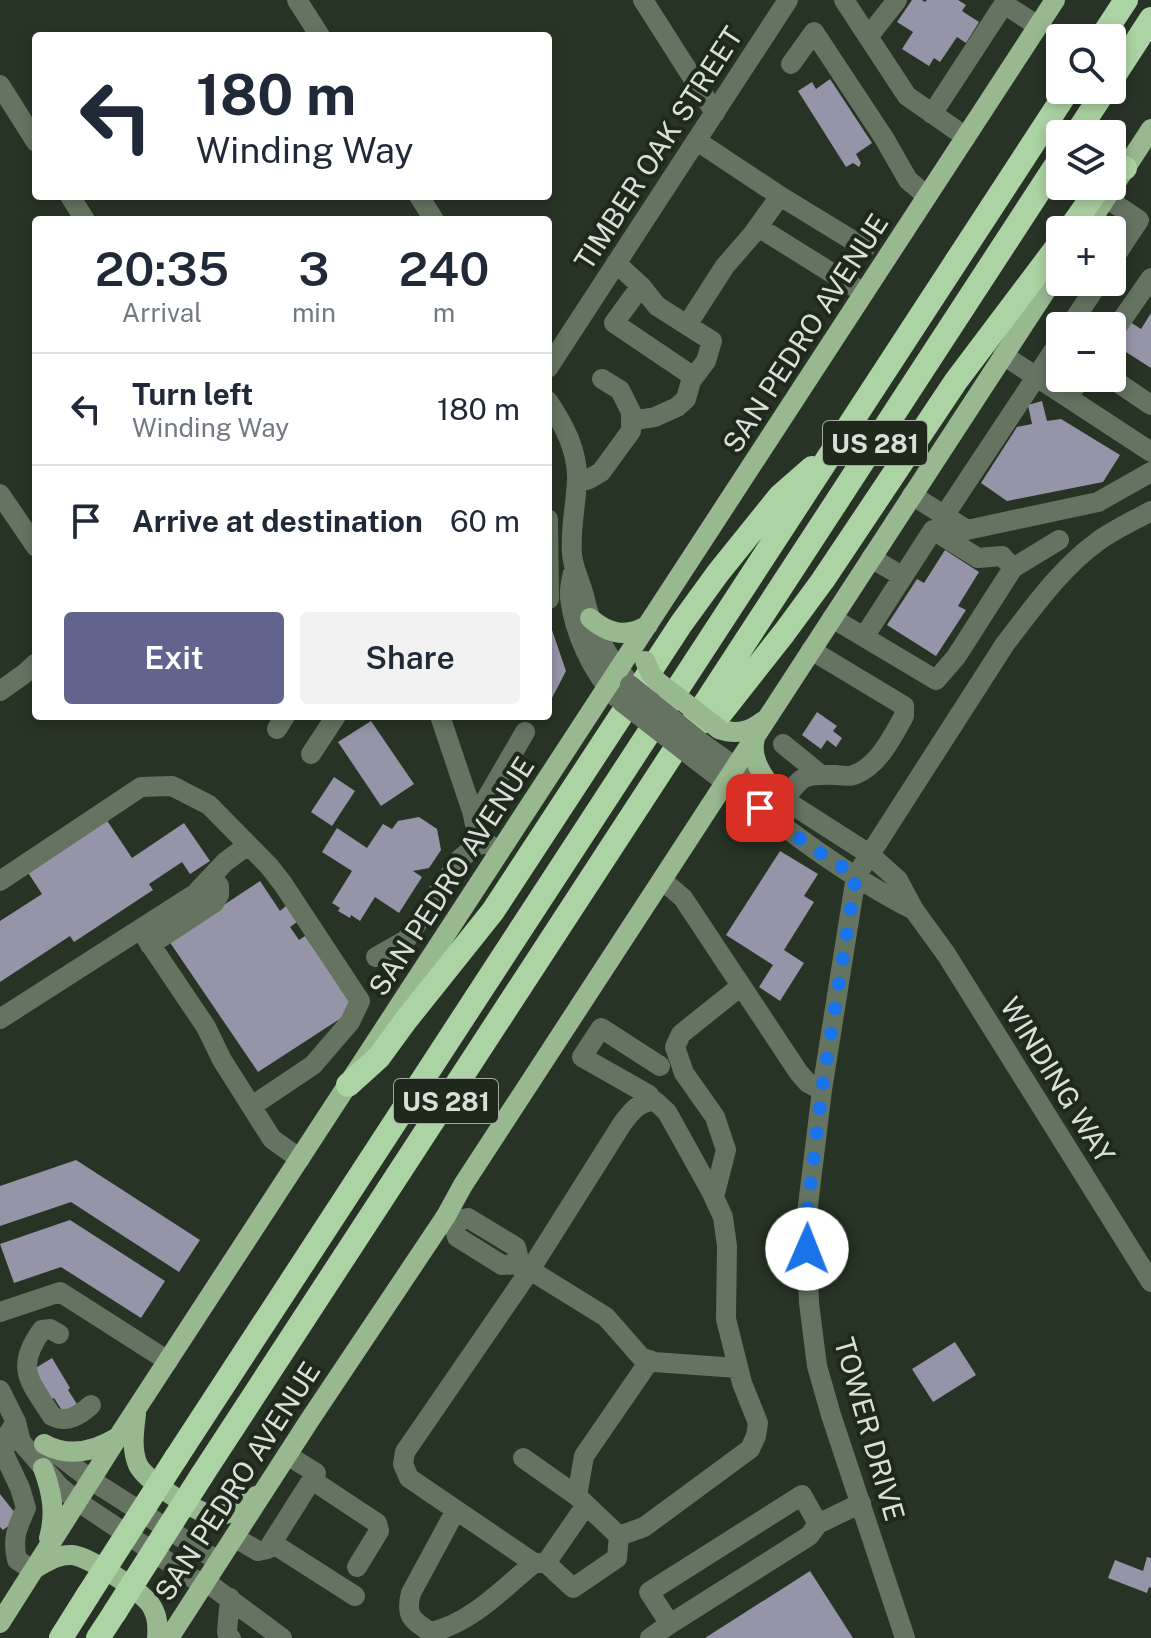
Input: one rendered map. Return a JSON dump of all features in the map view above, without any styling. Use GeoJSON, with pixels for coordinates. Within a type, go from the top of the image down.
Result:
{"type":"FeatureCollection","features":[{"type":"Feature","properties":{"kind":"highway"},"geometry":{"type":"LineString","coordinates":[[1110,24],[1126,0]]}},
{"type":"Feature","properties":{"kind":"highway"},"geometry":{"type":"LineString","coordinates":[[1126,57],[1151,19]]}},
{"type":"Feature","properties":{"kind":"highway","name":"US 281"},"geometry":{"type":"LineString","coordinates":[[61,1638],[1059,104]]}},
{"type":"Feature","properties":{"kind":"highway","name":"US 281"},"geometry":{"type":"LineString","coordinates":[[98,1638],[1046,180]]}},
{"type":"Feature","properties":{"kind":"highway"},"geometry":{"type":"LineString","coordinates":[[1082,216],[1096,200]]}},
{"type":"Feature","properties":{"kind":"highway"},"geometry":{"type":"LineString","coordinates":[[690,727],[721,713],[784,633],[956,381],[1046,262]]}},
{"type":"Feature","properties":{"kind":"highway"},"geometry":{"type":"LineString","coordinates":[[348,1085],[379,1057],[493,911],[681,624],[718,573],[780,496],[835,447]]}},
{"type":"Feature","properties":{"kind":"highway"},"geometry":{"type":"LineString","coordinates":[[42,1638],[82,1604]]}},
{"type":"Feature","properties":{"kind":"main road","name":"SAN PEDRO AVENUE"},"geometry":{"type":"LineString","coordinates":[[0,1623],[348,1085],[492,846],[620,686],[646,628],[1055,0]]}},
{"type":"Feature","properties":{"kind":"main road"},"geometry":{"type":"LineString","coordinates":[[1126,160],[1151,129]]}},
{"type":"Feature","properties":{"kind":"main road","name":"SAN PEDRO AVENUE"},"geometry":{"type":"LineString","coordinates":[[169,1638],[287,1455],[449,1218],[463,1185],[1046,290]]}},
{"type":"Feature","properties":{"kind":"main road"},"geometry":{"type":"LineString","coordinates":[[590,618],[606,629],[619,633],[646,628],[643,649],[654,678],[719,729],[741,733],[755,728],[767,718]]}},
{"type":"Feature","properties":{"kind":"main road"},"geometry":{"type":"LineString","coordinates":[[755,737],[754,759],[785,801]]}},
{"type":"Feature","properties":{"kind":"main road"},"geometry":{"type":"LineString","coordinates":[[136,1410],[135,1453],[142,1472],[197,1510],[209,1515],[227,1514],[264,1490]]}},
{"type":"Feature","properties":{"kind":"main road"},"geometry":{"type":"LineString","coordinates":[[44,1444],[57,1450],[84,1451],[103,1447],[118,1437]]}},
{"type":"Feature","properties":{"kind":"main road"},"geometry":{"type":"LineString","coordinates":[[39,1561],[51,1532],[53,1504],[43,1468]]}},
{"type":"Feature","properties":{"kind":"main road"},"geometry":{"type":"LineString","coordinates":[[39,1561],[66,1555],[89,1560],[146,1598],[156,1617],[157,1638]]}},
{"type":"Feature","properties":{"kind":"street"},"geometry":{"type":"LineString","coordinates":[[297,0],[317,32]]}},
{"type":"Feature","properties":{"kind":"street"},"geometry":{"type":"LineString","coordinates":[[643,0],[715,113]]}},
{"type":"Feature","properties":{"kind":"street","name":"TIMBER OAK STREET"},"geometry":{"type":"LineString","coordinates":[[552,362],[788,0]]}},
{"type":"Feature","properties":{"kind":"street"},"geometry":{"type":"LineString","coordinates":[[868,37],[897,0]]}},
{"type":"Feature","properties":{"kind":"street"},"geometry":{"type":"LineString","coordinates":[[847,2],[907,96],[966,137]]}},
{"type":"Feature","properties":{"kind":"street"},"geometry":{"type":"LineString","coordinates":[[932,114],[1001,2],[1038,26]]}},
{"type":"Feature","properties":{"kind":"street"},"geometry":{"type":"LineString","coordinates":[[791,64],[814,32],[908,180],[927,196]]}},
{"type":"Feature","properties":{"kind":"street"},"geometry":{"type":"LineString","coordinates":[[0,85],[32,136]]}},
{"type":"Feature","properties":{"kind":"street"},"geometry":{"type":"LineString","coordinates":[[697,141],[865,248]]}},
{"type":"Feature","properties":{"kind":"street"},"geometry":{"type":"LineString","coordinates":[[687,325],[725,266],[780,196]]}},
{"type":"Feature","properties":{"kind":"street"},"geometry":{"type":"LineString","coordinates":[[1114,200],[1145,224],[1126,245]]}},
{"type":"Feature","properties":{"kind":"street"},"geometry":{"type":"LineString","coordinates":[[758,227],[864,293]]}},
{"type":"Feature","properties":{"kind":"street"},"geometry":{"type":"LineString","coordinates":[[616,263],[657,306],[712,341],[706,361],[691,381],[686,399],[655,417],[631,421]]}},
{"type":"Feature","properties":{"kind":"street"},"geometry":{"type":"LineString","coordinates":[[1126,314],[1151,278]]}},
{"type":"Feature","properties":{"kind":"street"},"geometry":{"type":"LineString","coordinates":[[641,286],[614,323],[694,377]]}},
{"type":"Feature","properties":{"kind":"street"},"geometry":{"type":"LineString","coordinates":[[1003,355],[1151,452]]}},
{"type":"Feature","properties":{"kind":"street"},"geometry":{"type":"LineString","coordinates":[[944,516],[1046,362]]}},
{"type":"Feature","properties":{"kind":"street"},"geometry":{"type":"LineString","coordinates":[[577,483],[601,472],[631,431],[631,412],[620,390],[602,379]]}},
{"type":"Feature","properties":{"kind":"street"},"geometry":{"type":"LineString","coordinates":[[1126,388],[1151,405]]}},
{"type":"Feature","properties":{"kind":"street"},"geometry":{"type":"LineString","coordinates":[[1068,397],[1071,392]]}},
{"type":"Feature","properties":{"kind":"street"},"geometry":{"type":"LineString","coordinates":[[552,408],[571,443],[575,461],[577,483],[571,549],[574,569],[590,618],[620,686]]}},
{"type":"Feature","properties":{"kind":"street"},"geometry":{"type":"LineString","coordinates":[[912,495],[967,530],[1098,502],[1151,472]]}},
{"type":"Feature","properties":{"kind":"street"},"geometry":{"type":"LineString","coordinates":[[0,494],[32,540]]}},
{"type":"Feature","properties":{"kind":"street","name":"TOWER DRIVE"},"geometry":{"type":"LineString","coordinates":[[905,1638],[817,1366],[809,1303],[806,1222],[822,1090],[856,876],[1005,644],[1042,597],[1062,573],[1097,542],[1151,511]]}},
{"type":"Feature","properties":{"kind":"street"},"geometry":{"type":"LineString","coordinates":[[552,517],[573,515]]}},
{"type":"Feature","properties":{"kind":"street"},"geometry":{"type":"LineString","coordinates":[[864,637],[933,530],[978,558],[1002,556],[1013,568]]}},
{"type":"Feature","properties":{"kind":"street"},"geometry":{"type":"LineString","coordinates":[[832,618],[936,680],[956,657],[1013,568],[1059,540]]}},
{"type":"Feature","properties":{"kind":"street"},"geometry":{"type":"LineString","coordinates":[[552,558],[556,599],[595,667],[730,775]]}},
{"type":"Feature","properties":{"kind":"street"},"geometry":{"type":"LineString","coordinates":[[871,558],[902,576]]}},
{"type":"Feature","properties":{"kind":"street"},"geometry":{"type":"LineString","coordinates":[[556,599],[574,569]]}},
{"type":"Feature","properties":{"kind":"street"},"geometry":{"type":"LineString","coordinates":[[784,826],[785,801],[798,780],[821,775],[853,776],[869,767],[904,716],[904,706],[811,650]]}},
{"type":"Feature","properties":{"kind":"street"},"geometry":{"type":"LineString","coordinates":[[0,691],[32,667]]}},
{"type":"Feature","properties":{"kind":"street"},"geometry":{"type":"LineString","coordinates":[[311,754],[333,720]]}},
{"type":"Feature","properties":{"kind":"street"},"geometry":{"type":"LineString","coordinates":[[376,957],[406,940],[461,858],[492,846],[477,833],[441,720]]}},
{"type":"Feature","properties":{"kind":"street"},"geometry":{"type":"LineString","coordinates":[[474,820],[525,732]]}},
{"type":"Feature","properties":{"kind":"street"},"geometry":{"type":"LineString","coordinates":[[783,744],[821,775]]}},
{"type":"Feature","properties":{"kind":"street","name":"WINDING WAY"},"geometry":{"type":"LineString","coordinates":[[730,775],[784,826],[887,897],[914,910]]}},
{"type":"Feature","properties":{"kind":"street","name":"WINDING WAY"},"geometry":{"type":"LineString","coordinates":[[730,775],[785,801],[869,854],[898,880],[914,910],[946,954],[1151,1282]]}},
{"type":"Feature","properties":{"kind":"street"},"geometry":{"type":"LineString","coordinates":[[0,881],[141,787],[172,786],[209,805],[283,884],[360,1001],[350,1022],[313,1065],[252,1106]]}},
{"type":"Feature","properties":{"kind":"street"},"geometry":{"type":"LineString","coordinates":[[0,1019],[145,937],[195,894],[225,862],[248,845]]}},
{"type":"Feature","properties":{"kind":"street"},"geometry":{"type":"LineString","coordinates":[[662,880],[683,898],[799,1073],[808,1083],[822,1090]]}},
{"type":"Feature","properties":{"kind":"street"},"geometry":{"type":"LineString","coordinates":[[849,919],[865,903],[887,897]]}},
{"type":"Feature","properties":{"kind":"street"},"geometry":{"type":"LineString","coordinates":[[145,937],[206,1027],[222,1060],[272,1139],[300,1159]]}},
{"type":"Feature","properties":{"kind":"street"},"geometry":{"type":"LineString","coordinates":[[619,1536],[617,1558],[573,1588],[409,1478],[403,1464],[405,1452],[622,1124],[647,1098],[660,1066],[675,1048],[681,1034],[741,986]]}},
{"type":"Feature","properties":{"kind":"street"},"geometry":{"type":"LineString","coordinates":[[619,1536],[644,1527],[750,1449],[758,1423],[737,1368],[726,1319],[727,1246],[723,1217],[714,1197],[667,1112],[655,1101],[582,1057],[601,1028],[660,1066]]}},
{"type":"Feature","properties":{"kind":"street"},"geometry":{"type":"LineString","coordinates":[[675,1048],[684,1073],[715,1117],[726,1150],[714,1197]]}},
{"type":"Feature","properties":{"kind":"street"},"geometry":{"type":"LineString","coordinates":[[525,1267],[516,1247],[468,1218],[449,1218],[457,1237],[502,1265],[525,1267],[606,1317],[641,1357],[654,1362],[737,1368]]}},
{"type":"Feature","properties":{"kind":"street"},"geometry":{"type":"LineString","coordinates":[[484,1253],[496,1235]]}},
{"type":"Feature","properties":{"kind":"street"},"geometry":{"type":"LineString","coordinates":[[0,1312],[60,1292],[168,1361]]}},
{"type":"Feature","properties":{"kind":"street"},"geometry":{"type":"LineString","coordinates":[[50,1332],[29,1351],[26,1372],[52,1416],[59,1420],[74,1417],[91,1405]]}},
{"type":"Feature","properties":{"kind":"street"},"geometry":{"type":"LineString","coordinates":[[456,1510],[411,1593],[408,1606],[413,1621],[430,1632],[446,1629],[469,1616],[540,1563],[581,1500],[584,1456],[650,1360]]}},
{"type":"Feature","properties":{"kind":"street"},"geometry":{"type":"LineString","coordinates":[[0,1390],[16,1422],[21,1442],[60,1487],[77,1501],[230,1598],[282,1638]]}},
{"type":"Feature","properties":{"kind":"street"},"geometry":{"type":"LineString","coordinates":[[16,1422],[91,1480],[218,1561]]}},
{"type":"Feature","properties":{"kind":"street"},"geometry":{"type":"LineString","coordinates":[[16,1422],[6,1437],[4,1454],[26,1508],[16,1532],[7,1541],[17,1560],[39,1561]]}},
{"type":"Feature","properties":{"kind":"street"},"geometry":{"type":"LineString","coordinates":[[234,1537],[258,1551],[268,1549],[272,1543],[316,1473],[287,1455]]}},
{"type":"Feature","properties":{"kind":"street"},"geometry":{"type":"LineString","coordinates":[[523,1458],[581,1500],[619,1536]]}},
{"type":"Feature","properties":{"kind":"street"},"geometry":{"type":"LineString","coordinates":[[312,1480],[377,1523],[379,1531],[357,1567]]}},
{"type":"Feature","properties":{"kind":"street"},"geometry":{"type":"LineString","coordinates":[[670,1624],[649,1592],[802,1495],[818,1524]]}},
{"type":"Feature","properties":{"kind":"street"},"geometry":{"type":"LineString","coordinates":[[650,1638],[809,1536],[818,1524],[861,1503]]}},
{"type":"Feature","properties":{"kind":"street"},"geometry":{"type":"LineString","coordinates":[[272,1543],[355,1596]]}},
{"type":"Feature","properties":{"kind":"street"},"geometry":{"type":"LineString","coordinates":[[230,1598],[227,1631],[231,1638]]}},
{"type":"Feature","properties":{"kind":"building"},"geometry":{"type":"Polygon","coordinates":[[[912,0],[958,0],[966,5],[962,11],[979,22],[966,43],[957,37],[940,62],[934,58],[929,66],[902,49],[913,32],[897,22],[912,0]]]}},
{"type":"Feature","properties":{"kind":"building"},"geometry":{"type":"Polygon","coordinates":[[[830,79],[872,143],[856,154],[861,163],[859,167],[853,163],[846,167],[798,91],[812,82],[816,89],[830,79]]]}},
{"type":"Feature","properties":{"kind":"building"},"geometry":{"type":"Polygon","coordinates":[[[1151,313],[1151,368],[1126,352],[1126,328],[1130,322],[1141,329],[1151,313]]]}},
{"type":"Feature","properties":{"kind":"building"},"geometry":{"type":"Polygon","coordinates":[[[1042,401],[1047,421],[1061,419],[1120,455],[1103,482],[1007,501],[981,483],[1017,427],[1032,424],[1028,405],[1042,401]]]}},
{"type":"Feature","properties":{"kind":"building"},"geometry":{"type":"Polygon","coordinates":[[[945,550],[979,572],[958,606],[966,610],[936,656],[887,625],[917,579],[924,583],[945,550]]]}},
{"type":"Feature","properties":{"kind":"building"},"geometry":{"type":"Polygon","coordinates":[[[552,630],[566,671],[552,698],[552,630]]]}},
{"type":"Feature","properties":{"kind":"building"},"geometry":{"type":"Polygon","coordinates":[[[817,712],[837,726],[833,731],[842,738],[836,747],[827,740],[821,749],[802,735],[817,712]]]}},
{"type":"Feature","properties":{"kind":"building"},"geometry":{"type":"Polygon","coordinates":[[[371,721],[414,784],[381,806],[338,742],[371,721]]]}},
{"type":"Feature","properties":{"kind":"building"},"geometry":{"type":"Polygon","coordinates":[[[334,777],[355,791],[332,826],[311,812],[334,777]]]}},
{"type":"Feature","properties":{"kind":"building"},"geometry":{"type":"Polygon","coordinates":[[[419,817],[437,829],[441,850],[429,868],[413,871],[422,877],[399,913],[375,897],[360,921],[338,911],[340,908],[332,903],[352,871],[322,852],[337,828],[367,848],[383,824],[392,829],[398,821],[419,817]]]}},
{"type":"Feature","properties":{"kind":"building"},"geometry":{"type":"Polygon","coordinates":[[[106,819],[132,858],[184,823],[210,861],[190,874],[182,862],[149,884],[153,890],[74,942],[70,936],[0,982],[0,921],[42,894],[27,871],[106,819]]]}},
{"type":"Feature","properties":{"kind":"building"},"geometry":{"type":"Polygon","coordinates":[[[780,851],[818,874],[804,896],[814,902],[784,950],[804,963],[780,1001],[759,987],[773,965],[726,935],[780,851]]]}},
{"type":"Feature","properties":{"kind":"building"},"geometry":{"type":"Polygon","coordinates":[[[260,881],[280,911],[286,906],[297,922],[290,927],[299,940],[305,936],[335,980],[356,1002],[349,1013],[258,1072],[169,941],[260,881]]]}},
{"type":"Feature","properties":{"kind":"building"},"geometry":{"type":"Polygon","coordinates":[[[76,1160],[200,1240],[179,1272],[71,1202],[0,1226],[0,1186],[76,1160]]]}},
{"type":"Feature","properties":{"kind":"building"},"geometry":{"type":"Polygon","coordinates":[[[70,1220],[165,1281],[141,1318],[61,1267],[14,1283],[0,1244],[70,1220]]]}},
{"type":"Feature","properties":{"kind":"building"},"geometry":{"type":"Polygon","coordinates":[[[955,1342],[976,1375],[933,1402],[912,1369],[955,1342]]]}},
{"type":"Feature","properties":{"kind":"building"},"geometry":{"type":"Polygon","coordinates":[[[52,1358],[77,1404],[63,1412],[34,1369],[52,1358]]]}},
{"type":"Feature","properties":{"kind":"building"},"geometry":{"type":"Polygon","coordinates":[[[0,1494],[19,1518],[3,1530],[0,1527],[0,1494]]]}},
{"type":"Feature","properties":{"kind":"building"},"geometry":{"type":"Polygon","coordinates":[[[1147,1557],[1151,1558],[1151,1588],[1147,1593],[1108,1578],[1115,1560],[1143,1571],[1147,1557]]]}},
{"type":"Feature","properties":{"kind":"building"},"geometry":{"type":"Polygon","coordinates":[[[810,1571],[853,1638],[705,1638],[810,1571]]]}},
{"type":"Feature","properties":{"kind":"route"},"geometry":{"type":"LineString","coordinates":[[760,808],[856,876],[822,1090],[806,1222],[807,1249]]}}]}
